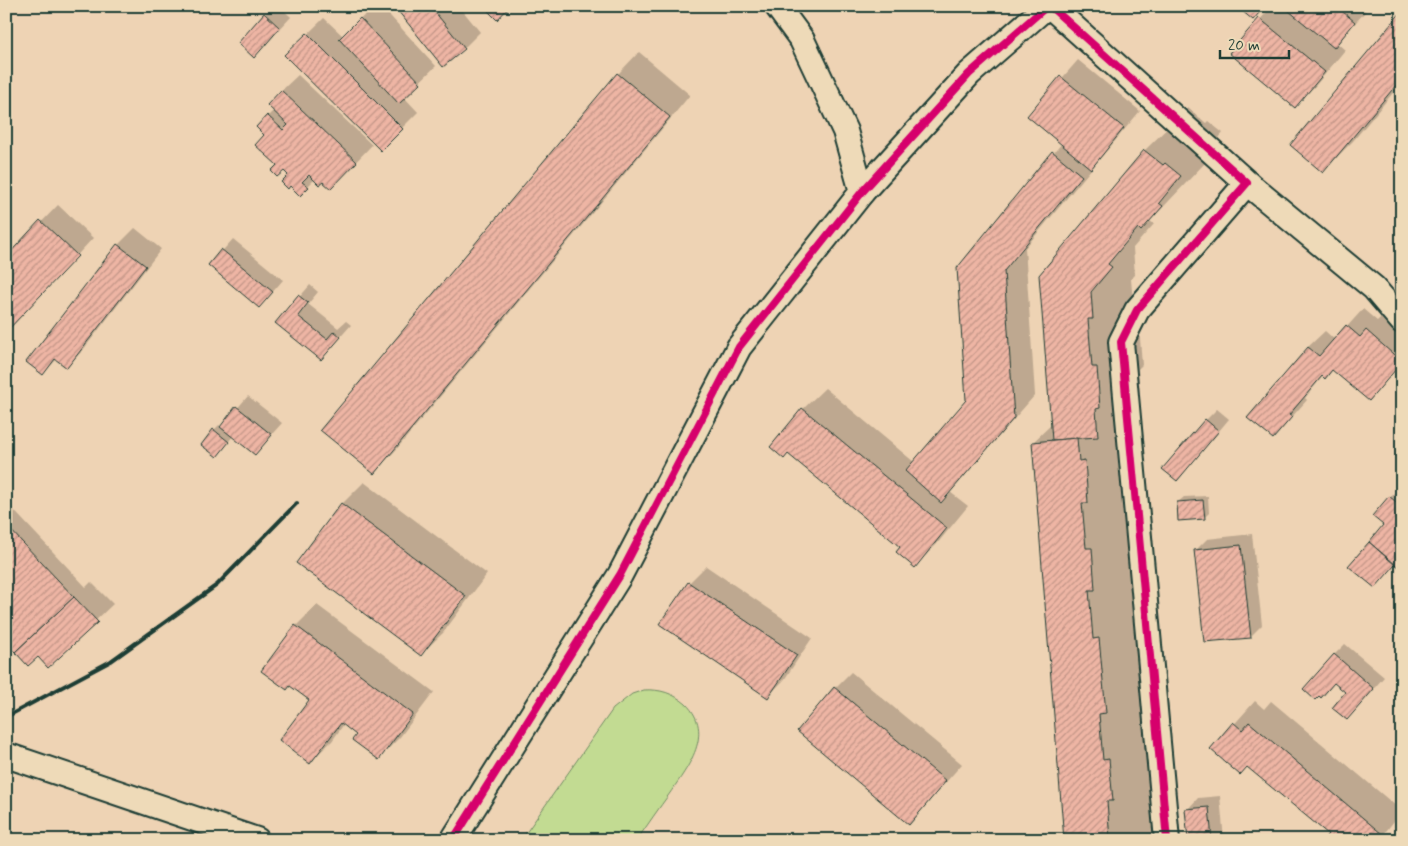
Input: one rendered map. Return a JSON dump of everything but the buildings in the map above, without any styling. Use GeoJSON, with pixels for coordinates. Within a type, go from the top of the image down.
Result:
{"type":"FeatureCollection","features":[{"type":"Feature","properties":{"kind":"street"},"geometry":{"type":"LineString","coordinates":[[777,6],[802,40],[845,131],[862,192]]}},
{"type":"Feature","properties":{"kind":"street"},"geometry":{"type":"LineString","coordinates":[[452,840],[620,575],[739,347],[862,192],[969,74],[1049,6],[1246,183],[1374,288],[1402,321]]}},
{"type":"Feature","properties":{"kind":"street"},"geometry":{"type":"LineString","coordinates":[[1167,840],[1121,342],[1137,310],[1246,183]]}},
{"type":"Feature","properties":{"kind":"street"},"geometry":{"type":"LineString","coordinates":[[6,755],[257,840]]}},
{"type":"Feature","properties":{"kind":"street"},"geometry":{"type":"LineString","coordinates":[[6,771],[31,762]]}},
{"type":"Feature","properties":{"kind":"green space"},"geometry":{"type":"Polygon","coordinates":[[[644,690],[666,692],[686,704],[694,715],[698,726],[698,738],[696,750],[691,761],[637,840],[521,840],[613,709],[632,694],[644,690]]]}},
{"type":"Feature","properties":{"kind":"railway"},"geometry":{"type":"LineString","coordinates":[[6,717],[111,661],[217,585],[297,503]]}},
{"type":"Feature","properties":{"kind":"cycle path"},"geometry":{"type":"LineString","coordinates":[[453,840],[620,575],[739,347],[862,192],[969,74],[1047,6]]}},
{"type":"Feature","properties":{"kind":"cycle path"},"geometry":{"type":"LineString","coordinates":[[1050,6],[1247,183],[1137,310],[1121,342],[1167,840]]}}]}
